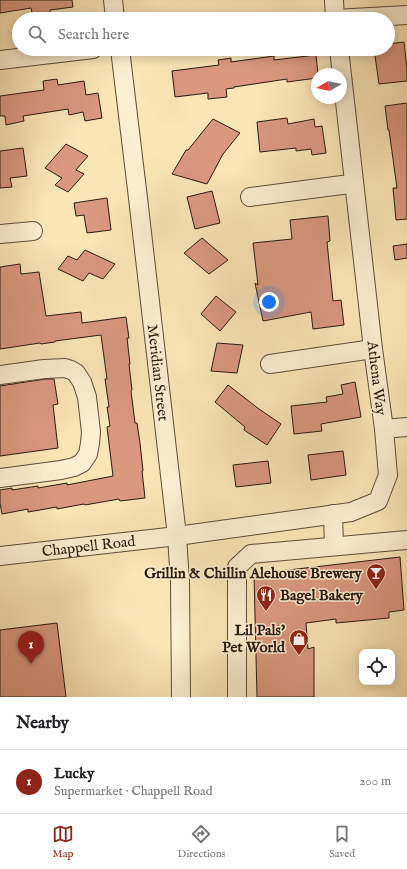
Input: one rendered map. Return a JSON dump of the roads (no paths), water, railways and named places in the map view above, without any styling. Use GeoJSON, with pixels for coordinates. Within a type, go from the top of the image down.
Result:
{"type":"FeatureCollection","features":[{"type":"Feature","properties":{"kind":"street"},"geometry":{"type":"LineString","coordinates":[[113,0],[114,12]]}},
{"type":"Feature","properties":{"kind":"street"},"geometry":{"type":"LineString","coordinates":[[334,0],[335,12]]}},
{"type":"Feature","properties":{"kind":"street"},"geometry":{"type":"LineString","coordinates":[[395,16],[407,15]]}},
{"type":"Feature","properties":{"kind":"street"},"geometry":{"type":"LineString","coordinates":[[0,60],[34,56]]}},
{"type":"Feature","properties":{"kind":"street","name":"Meridian Street"},"geometry":{"type":"LineString","coordinates":[[121,56],[177,536],[180,582],[181,697]]}},
{"type":"Feature","properties":{"kind":"street","name":"Athena Way"},"geometry":{"type":"LineString","coordinates":[[177,536],[351,512],[378,501],[388,475],[384,429],[373,349],[340,56]]}},
{"type":"Feature","properties":{"kind":"street"},"geometry":{"type":"LineString","coordinates":[[250,197],[354,184]]}},
{"type":"Feature","properties":{"kind":"street"},"geometry":{"type":"LineString","coordinates":[[0,234],[33,231]]}},
{"type":"Feature","properties":{"kind":"street"},"geometry":{"type":"LineString","coordinates":[[270,364],[373,349]]}},
{"type":"Feature","properties":{"kind":"street"},"geometry":{"type":"LineString","coordinates":[[0,375],[44,369],[65,368],[76,373],[82,382],[87,397],[91,432],[88,454],[82,463],[74,467],[61,470],[0,478]]}},
{"type":"Feature","properties":{"kind":"street"},"geometry":{"type":"LineString","coordinates":[[384,429],[407,427]]}},
{"type":"Feature","properties":{"kind":"street"},"geometry":{"type":"LineString","coordinates":[[333,514],[334,546]]}},
{"type":"Feature","properties":{"kind":"street","name":"Chappell Road"},"geometry":{"type":"LineString","coordinates":[[0,556],[177,536]]}},
{"type":"Feature","properties":{"kind":"street"},"geometry":{"type":"LineString","coordinates":[[237,697],[236,567],[251,554],[407,540]]}},
{"type":"Feature","properties":{"kind":"place","name":"Grillin & Chillin Alehouse Brewery"},"geometry":{"type":"Point","coordinates":[376,590]}},
{"type":"Feature","properties":{"kind":"place","name":"Bagel Bakery"},"geometry":{"type":"Point","coordinates":[266,612]}},
{"type":"Feature","properties":{"kind":"place","name":"Lil Pals' Pet World"},"geometry":{"type":"Point","coordinates":[299,656]}},
{"type":"Feature","properties":{"kind":"place","name":"Lucky"},"geometry":{"type":"Point","coordinates":[31,664]}}]}
